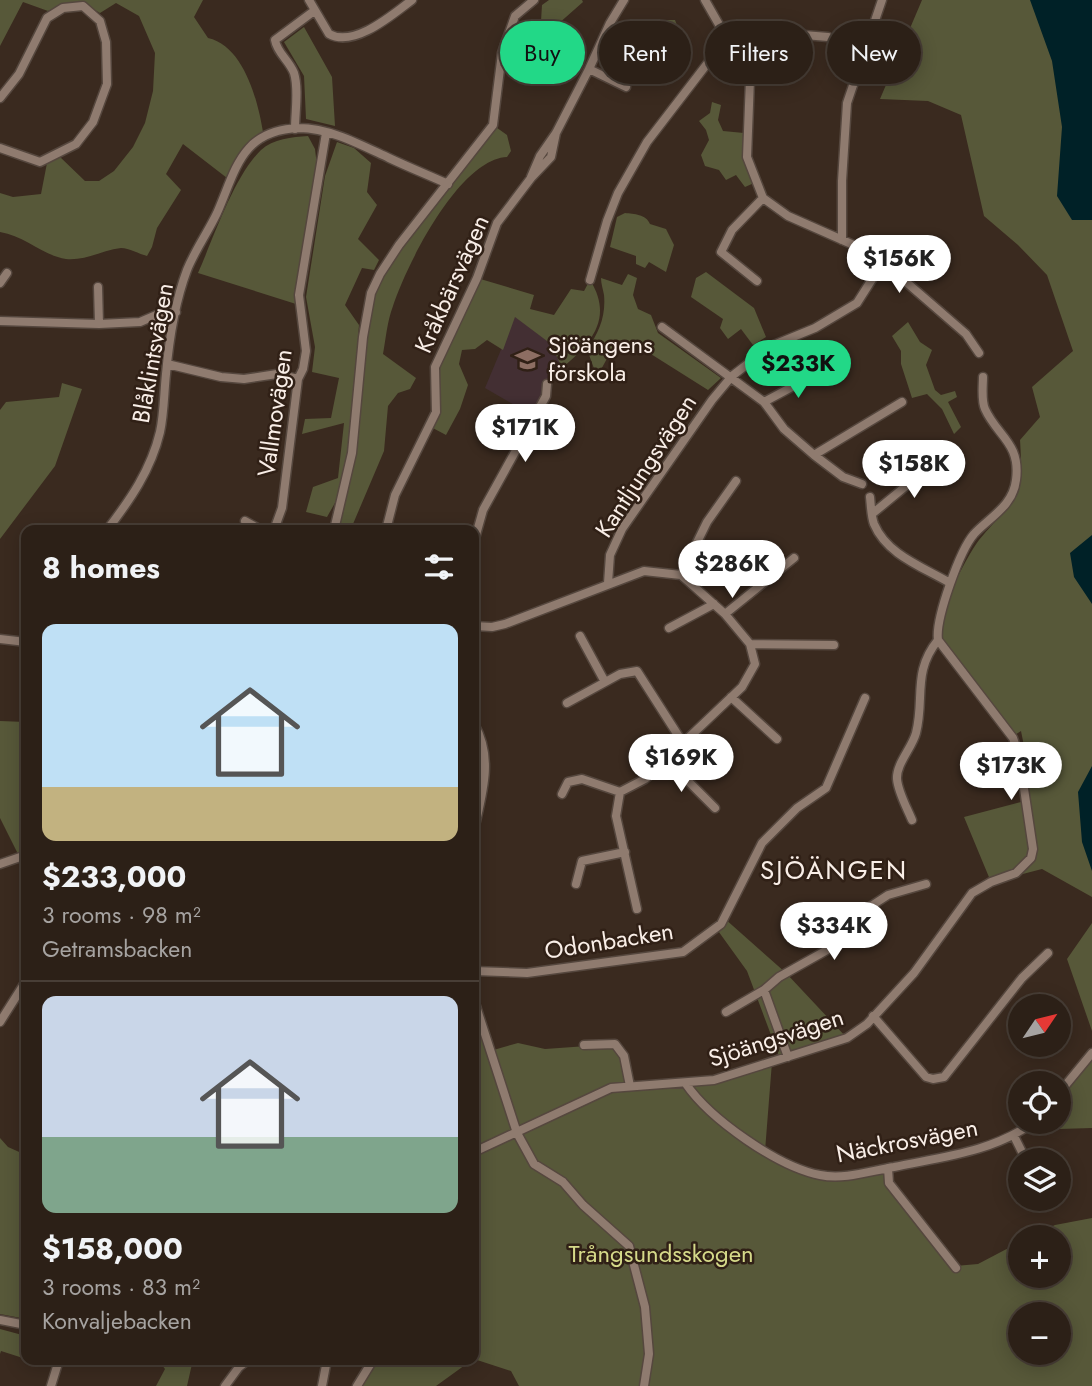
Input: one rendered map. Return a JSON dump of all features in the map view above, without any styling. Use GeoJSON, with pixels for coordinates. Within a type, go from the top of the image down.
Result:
{"type":"FeatureCollection","features":[{"type":"Feature","properties":{"kind":"street"},"geometry":{"type":"LineString","coordinates":[[309,0],[329,34],[343,38],[377,26],[412,0]]}},
{"type":"Feature","properties":{"kind":"street"},"geometry":{"type":"LineString","coordinates":[[335,525],[352,453],[363,337],[371,293],[380,274],[400,245],[493,125],[502,54],[515,16],[534,0]]}},
{"type":"Feature","properties":{"kind":"street","name":"Kråkbärsvägen"},"geometry":{"type":"LineString","coordinates":[[387,525],[395,495],[436,412],[435,367],[477,278],[497,223],[531,178],[540,156],[556,133],[624,0]]}},
{"type":"Feature","properties":{"kind":"street"},"geometry":{"type":"LineString","coordinates":[[705,0],[716,21]]}},
{"type":"Feature","properties":{"kind":"street"},"geometry":{"type":"LineString","coordinates":[[842,240],[842,181],[847,103],[882,0]]}},
{"type":"Feature","properties":{"kind":"street"},"geometry":{"type":"LineString","coordinates":[[0,98],[19,74],[47,19],[63,8],[83,6],[100,21],[106,42],[107,84],[93,122],[85,133],[76,144],[40,162],[0,148]]}},
{"type":"Feature","properties":{"kind":"street"},"geometry":{"type":"LineString","coordinates":[[295,129],[295,77],[290,65],[276,48],[275,40],[314,11]]}},
{"type":"Feature","properties":{"kind":"street"},"geometry":{"type":"LineString","coordinates":[[590,280],[618,193],[647,142],[705,67]]}},
{"type":"Feature","properties":{"kind":"street"},"geometry":{"type":"LineString","coordinates":[[589,69],[626,87]]}},
{"type":"Feature","properties":{"kind":"street"},"geometry":{"type":"LineString","coordinates":[[750,84],[747,157],[763,198],[789,216],[865,250],[883,262],[966,334],[979,353]]}},
{"type":"Feature","properties":{"kind":"street","name":"Blåklintsvägen"},"geometry":{"type":"LineString","coordinates":[[111,525],[140,484],[152,460],[160,431],[176,312],[188,268],[218,212],[233,170],[243,154],[257,140],[276,132],[295,129],[326,133],[361,144],[448,184]]}},
{"type":"Feature","properties":{"kind":"street","name":"Vallmovägen"},"geometry":{"type":"LineString","coordinates":[[276,525],[282,508],[298,379],[306,351],[299,295],[326,133]]}},
{"type":"Feature","properties":{"kind":"street"},"geometry":{"type":"LineString","coordinates":[[757,281],[721,252],[732,230],[763,198]]}},
{"type":"Feature","properties":{"kind":"street","name":"Kantljungsvägen"},"geometry":{"type":"LineString","coordinates":[[608,583],[610,555],[622,529],[712,400],[732,376],[771,346],[815,328],[857,303],[883,262]]}},
{"type":"Feature","properties":{"kind":"street"},"geometry":{"type":"LineString","coordinates":[[0,283],[7,272]]}},
{"type":"Feature","properties":{"kind":"street"},"geometry":{"type":"LineString","coordinates":[[98,286],[99,324]]}},
{"type":"Feature","properties":{"kind":"street"},"geometry":{"type":"LineString","coordinates":[[0,321],[99,324],[140,322],[161,313],[176,312]]}},
{"type":"Feature","properties":{"kind":"street"},"geometry":{"type":"LineString","coordinates":[[662,327],[764,402],[784,429],[814,455],[843,477],[862,484]]}},
{"type":"Feature","properties":{"kind":"street"},"geometry":{"type":"LineString","coordinates":[[167,365],[221,377],[244,379],[277,374],[298,379]]}},
{"type":"Feature","properties":{"kind":"street"},"geometry":{"type":"LineString","coordinates":[[764,402],[818,373]]}},
{"type":"Feature","properties":{"kind":"street"},"geometry":{"type":"LineString","coordinates":[[912,820],[897,779],[898,771],[916,735],[919,683],[927,653],[938,639],[937,630],[950,583],[968,543],[1012,496],[1016,480],[1012,445],[984,408],[983,377]]}},
{"type":"Feature","properties":{"kind":"street"},"geometry":{"type":"LineString","coordinates":[[479,525],[483,510],[546,396],[547,384]]}},
{"type":"Feature","properties":{"kind":"street"},"geometry":{"type":"LineString","coordinates":[[814,455],[902,402]]}},
{"type":"Feature","properties":{"kind":"street"},"geometry":{"type":"LineString","coordinates":[[872,514],[906,486],[907,478],[903,467]]}},
{"type":"Feature","properties":{"kind":"street"},"geometry":{"type":"LineString","coordinates":[[681,575],[707,522],[736,481]]}},
{"type":"Feature","properties":{"kind":"street"},"geometry":{"type":"LineString","coordinates":[[870,497],[873,522],[886,545],[950,583]]}},
{"type":"Feature","properties":{"kind":"street"},"geometry":{"type":"LineString","coordinates":[[245,521],[252,525]]}},
{"type":"Feature","properties":{"kind":"street"},"geometry":{"type":"LineString","coordinates":[[725,614],[794,558]]}},
{"type":"Feature","properties":{"kind":"street"},"geometry":{"type":"LineString","coordinates":[[479,626],[505,624],[644,571],[681,575],[725,614],[750,644],[755,664],[742,687],[683,743],[668,761],[645,779],[620,792],[582,779],[568,782],[562,794]]}},
{"type":"Feature","properties":{"kind":"street"},"geometry":{"type":"LineString","coordinates":[[669,628],[714,604]]}},
{"type":"Feature","properties":{"kind":"street"},"geometry":{"type":"LineString","coordinates":[[580,636],[605,682]]}},
{"type":"Feature","properties":{"kind":"street"},"geometry":{"type":"LineString","coordinates":[[0,639],[21,641]]}},
{"type":"Feature","properties":{"kind":"street","name":"Sjöängsvägen"},"geometry":{"type":"LineString","coordinates":[[479,1150],[598,1092],[611,1088],[714,1080],[859,1032],[932,951],[972,893],[991,882],[1016,873],[1031,858],[1033,849],[1019,755],[1013,738],[938,639]]}},
{"type":"Feature","properties":{"kind":"street"},"geometry":{"type":"LineString","coordinates":[[750,644],[834,645]]}},
{"type":"Feature","properties":{"kind":"street"},"geometry":{"type":"LineString","coordinates":[[567,703],[620,674],[637,671],[683,743]]}},
{"type":"Feature","properties":{"kind":"street"},"geometry":{"type":"LineString","coordinates":[[731,698],[777,739]]}},
{"type":"Feature","properties":{"kind":"street","name":"Odonbacken"},"geometry":{"type":"LineString","coordinates":[[479,971],[527,973],[683,952],[721,924],[762,843],[797,808],[826,788],[865,698]]}},
{"type":"Feature","properties":{"kind":"street"},"geometry":{"type":"LineString","coordinates":[[479,732],[486,776],[479,808]]}},
{"type":"Feature","properties":{"kind":"street"},"geometry":{"type":"LineString","coordinates":[[668,761],[715,808]]}},
{"type":"Feature","properties":{"kind":"street"},"geometry":{"type":"LineString","coordinates":[[620,792],[616,816],[637,909]]}},
{"type":"Feature","properties":{"kind":"street"},"geometry":{"type":"LineString","coordinates":[[576,884],[582,861],[625,852]]}},
{"type":"Feature","properties":{"kind":"street"},"geometry":{"type":"LineString","coordinates":[[0,864],[21,857]]}},
{"type":"Feature","properties":{"kind":"street"},"geometry":{"type":"LineString","coordinates":[[726,1012],[765,990],[779,977],[836,945],[867,908],[888,895],[926,884]]}},
{"type":"Feature","properties":{"kind":"street"},"geometry":{"type":"LineString","coordinates":[[873,1016],[926,1077],[944,1077],[1022,978],[1048,953]]}},
{"type":"Feature","properties":{"kind":"street"},"geometry":{"type":"LineString","coordinates":[[0,1022],[21,989]]}},
{"type":"Feature","properties":{"kind":"street"},"geometry":{"type":"LineString","coordinates":[[765,990],[788,1057]]}},
{"type":"Feature","properties":{"kind":"street"},"geometry":{"type":"LineString","coordinates":[[479,1026],[517,1133],[534,1164],[563,1182],[583,1205],[629,1246],[645,1307],[649,1354],[644,1386]]}},
{"type":"Feature","properties":{"kind":"street"},"geometry":{"type":"LineString","coordinates":[[584,1045],[615,1044],[624,1056],[631,1086]]}},
{"type":"Feature","properties":{"kind":"street"},"geometry":{"type":"LineString","coordinates":[[1071,1078],[1092,1053]]}},
{"type":"Feature","properties":{"kind":"street","name":"Näckrosvägen"},"geometry":{"type":"LineString","coordinates":[[686,1084],[708,1109],[759,1149],[822,1176],[852,1175],[955,1155],[1017,1134]]}},
{"type":"Feature","properties":{"kind":"street"},"geometry":{"type":"LineString","coordinates":[[1014,1136],[1020,1148]]}},
{"type":"Feature","properties":{"kind":"street"},"geometry":{"type":"LineString","coordinates":[[888,1168],[889,1183],[957,1268]]}},
{"type":"Feature","properties":{"kind":"street"},"geometry":{"type":"LineString","coordinates":[[0,1320],[21,1324]]}},
{"type":"Feature","properties":{"kind":"street"},"geometry":{"type":"LineString","coordinates":[[51,1386],[57,1365]]}},
{"type":"Feature","properties":{"kind":"street"},"geometry":{"type":"LineString","coordinates":[[225,1386],[242,1365]]}},
{"type":"Feature","properties":{"kind":"street"},"geometry":{"type":"LineString","coordinates":[[322,1386],[326,1365]]}},
{"type":"Feature","properties":{"kind":"street"},"geometry":{"type":"LineString","coordinates":[[357,1386],[370,1365]]}},
{"type":"Feature","properties":{"kind":"shaded area","name":"Sjöängens förskola"},"geometry":{"type":"Polygon","coordinates":[[[515,316],[552,344],[562,368],[547,384],[535,417],[485,388],[515,316]]]}},
{"type":"Feature","properties":{"kind":"green space"},"geometry":{"type":"Polygon","coordinates":[[[0,0],[203,0],[194,17],[208,38],[220,43],[240,63],[253,91],[263,132],[241,153],[227,178],[183,144],[166,174],[181,190],[157,228],[147,256],[121,248],[66,259],[50,254],[18,237],[0,232],[0,193],[13,197],[41,194],[47,163],[59,156],[85,181],[99,181],[114,171],[133,147],[145,123],[153,91],[155,53],[139,16],[116,3],[100,13],[75,3],[48,11],[23,2],[0,46],[0,0]]]}},
{"type":"Feature","properties":{"kind":"green space"},"geometry":{"type":"Polygon","coordinates":[[[549,0],[583,2],[561,21],[541,21],[542,5],[549,0]]]}},
{"type":"Feature","properties":{"kind":"green space"},"geometry":{"type":"Polygon","coordinates":[[[922,0],[1092,0],[1092,897],[1042,869],[991,882],[964,817],[1025,801],[1019,755],[1025,751],[1021,731],[1012,737],[938,640],[941,617],[952,588],[973,549],[1017,492],[1021,470],[1020,440],[1040,417],[1032,387],[1073,351],[1047,275],[984,216],[961,115],[928,101],[880,99],[886,84],[921,84],[921,21],[913,21],[922,0]]]}},
{"type":"Feature","properties":{"kind":"green space"},"geometry":{"type":"Polygon","coordinates":[[[304,27],[332,77],[335,126],[306,119],[304,76],[284,42],[304,27]]]}},
{"type":"Feature","properties":{"kind":"green space"},"geometry":{"type":"Polygon","coordinates":[[[712,102],[721,105],[718,120],[723,131],[744,133],[743,158],[754,183],[745,187],[736,175],[726,180],[719,170],[705,166],[701,155],[709,140],[699,121],[710,113],[712,102]]]}},
{"type":"Feature","properties":{"kind":"green space"},"geometry":{"type":"Polygon","coordinates":[[[493,125],[507,135],[511,151],[507,157],[489,162],[453,194],[422,242],[400,288],[389,318],[383,354],[416,378],[410,389],[398,393],[388,406],[384,451],[353,525],[335,525],[352,453],[363,337],[380,274],[493,125]]]}},
{"type":"Feature","properties":{"kind":"green space"},"geometry":{"type":"Polygon","coordinates":[[[308,136],[315,149],[317,166],[296,304],[198,273],[233,191],[251,161],[271,143],[308,136]]]}},
{"type":"Feature","properties":{"kind":"green space"},"geometry":{"type":"Polygon","coordinates":[[[337,142],[354,148],[371,163],[367,192],[377,205],[358,239],[379,260],[374,270],[362,268],[345,305],[359,325],[349,453],[340,494],[327,517],[306,512],[313,487],[338,478],[344,423],[302,434],[305,419],[331,418],[339,378],[312,372],[315,347],[306,297],[325,176],[337,142]]]}},
{"type":"Feature","properties":{"kind":"green space"},"geometry":{"type":"Polygon","coordinates":[[[625,213],[643,216],[650,224],[666,229],[674,245],[666,272],[649,262],[645,268],[636,264],[636,256],[610,247],[617,217],[625,213]]]}},
{"type":"Feature","properties":{"kind":"green space"},"geometry":{"type":"Polygon","coordinates":[[[706,272],[754,308],[766,337],[753,345],[741,329],[728,339],[720,328],[723,319],[691,297],[696,278],[706,272]]]}},
{"type":"Feature","properties":{"kind":"green space"},"geometry":{"type":"Polygon","coordinates":[[[628,274],[637,278],[633,295],[638,309],[651,315],[658,333],[721,378],[708,390],[635,344],[617,340],[597,377],[587,349],[603,317],[604,295],[601,278],[622,285],[628,274]]]}},
{"type":"Feature","properties":{"kind":"green space"},"geometry":{"type":"Polygon","coordinates":[[[477,278],[534,295],[530,309],[554,315],[571,289],[584,291],[590,280],[600,306],[599,318],[590,340],[562,368],[551,344],[515,317],[503,350],[487,340],[475,349],[462,350],[459,364],[468,385],[460,409],[446,435],[429,426],[436,412],[434,379],[477,278]]]}},
{"type":"Feature","properties":{"kind":"green space"},"geometry":{"type":"Polygon","coordinates":[[[908,322],[920,342],[932,350],[926,365],[935,390],[941,395],[955,391],[957,397],[948,402],[961,427],[954,434],[942,409],[927,394],[912,398],[901,364],[901,351],[892,336],[908,322]]]}},
{"type":"Feature","properties":{"kind":"green space"},"geometry":{"type":"Polygon","coordinates":[[[62,383],[82,389],[55,466],[0,539],[0,410],[6,402],[59,397],[62,383]]]}},
{"type":"Feature","properties":{"kind":"green space"},"geometry":{"type":"Polygon","coordinates":[[[0,721],[21,722],[21,856],[0,818],[0,721]]]}},
{"type":"Feature","properties":{"kind":"green space"},"geometry":{"type":"Polygon","coordinates":[[[724,918],[786,973],[847,1038],[780,1059],[747,971],[716,928],[724,918]]]}},
{"type":"Feature","properties":{"kind":"green space"},"geometry":{"type":"Polygon","coordinates":[[[1092,923],[1092,1031],[1067,959],[1092,923]]]}},
{"type":"Feature","properties":{"kind":"green space","name":"Trångsundsskogen"},"geometry":{"type":"Polygon","coordinates":[[[479,1019],[490,1051],[518,1043],[545,1049],[615,1044],[624,1056],[631,1086],[686,1084],[772,1062],[765,1151],[822,1176],[888,1168],[889,1183],[955,1266],[978,1264],[1008,1248],[1008,1288],[1071,1288],[1071,1225],[1055,1225],[1092,1218],[1092,1386],[519,1386],[511,1371],[479,1361],[479,1019]]]}},
{"type":"Feature","properties":{"kind":"green space"},"geometry":{"type":"Polygon","coordinates":[[[1092,1053],[1092,1128],[1071,1129],[1071,1078],[1092,1053]]]}},
{"type":"Feature","properties":{"kind":"green space"},"geometry":{"type":"Polygon","coordinates":[[[0,1138],[8,1147],[21,1153],[21,1318],[0,1314],[0,1138]]]}},
{"type":"Feature","properties":{"kind":"green space"},"geometry":{"type":"Polygon","coordinates":[[[0,1329],[21,1335],[21,1357],[1,1351],[0,1354],[0,1329]]]}},
{"type":"Feature","properties":{"kind":"green space"},"geometry":{"type":"Polygon","coordinates":[[[162,1365],[192,1365],[187,1386],[156,1386],[165,1369],[162,1365]]]}},
{"type":"Feature","properties":{"kind":"green space"},"geometry":{"type":"Polygon","coordinates":[[[374,1365],[465,1365],[436,1386],[360,1386],[374,1365]]]}},
{"type":"Feature","properties":{"kind":"water"},"geometry":{"type":"Polygon","coordinates":[[[1030,0],[1092,0],[1092,220],[1072,220],[1057,196],[1062,127],[1052,61],[1030,0]]]}},
{"type":"Feature","properties":{"kind":"water"},"geometry":{"type":"Polygon","coordinates":[[[1092,535],[1092,604],[1074,577],[1070,553],[1092,535]]]}},
{"type":"Feature","properties":{"kind":"water"},"geometry":{"type":"Polygon","coordinates":[[[1092,766],[1092,871],[1082,842],[1078,792],[1092,766]]]}},
{"type":"Feature","properties":{"kind":"place","name":"Sjöängens förskola"},"geometry":{"type":"Point","coordinates":[528,359]}},
{"type":"Feature","properties":{"kind":"district","name":"SJÖÄNGEN"},"geometry":{"type":"Point","coordinates":[834,870]}}]}
